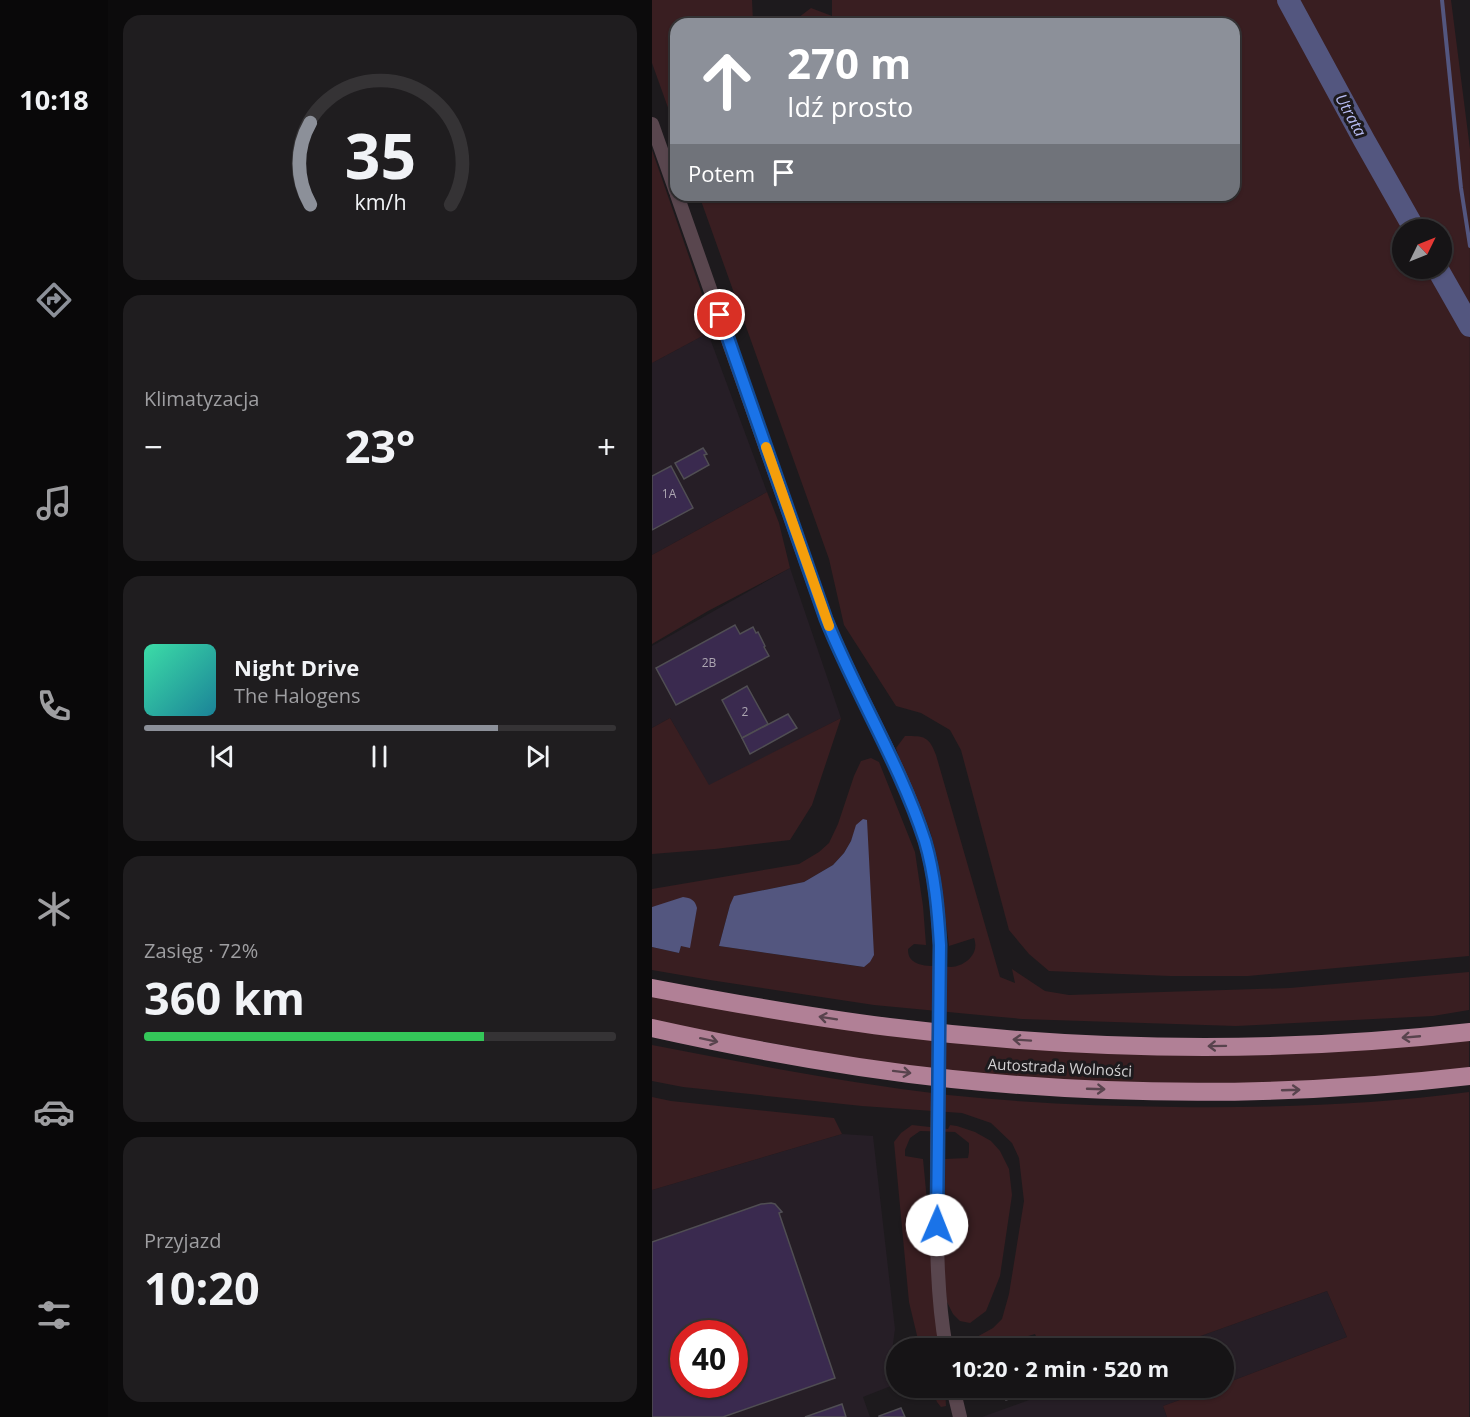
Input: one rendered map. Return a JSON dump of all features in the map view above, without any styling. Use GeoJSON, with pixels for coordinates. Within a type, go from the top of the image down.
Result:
{"type":"FeatureCollection","features":[{"type":"Feature","properties":{"kind":"highway","name":"Autostrada Wolności"},"geometry":{"type":"LineString","coordinates":[[652,988],[890,1027],[1066,1043],[1175,1047],[1328,1044],[1470,1032]]}},
{"type":"Feature","properties":{"kind":"highway","name":"Autostrada Wolności"},"geometry":{"type":"LineString","coordinates":[[652,1028],[788,1055],[863,1067],[951,1079],[1083,1089],[1256,1091],[1406,1083],[1470,1076]]}},
{"type":"Feature","properties":{"kind":"street"},"geometry":{"type":"LineString","coordinates":[[652,124],[670,174]]}},
{"type":"Feature","properties":{"kind":"street"},"geometry":{"type":"LineString","coordinates":[[680,201],[826,619],[900,777],[925,843],[936,901],[940,945],[937,1225],[939,1287],[945,1338]]}},
{"type":"Feature","properties":{"kind":"street"},"geometry":{"type":"LineString","coordinates":[[955,1398],[960,1417]]}},
{"type":"Feature","properties":{"kind":"shaded area"},"geometry":{"type":"Polygon","coordinates":[[[652,0],[752,0],[753,18],[670,18],[670,113],[652,63],[652,0]]]}},
{"type":"Feature","properties":{"kind":"shaded area"},"geometry":{"type":"Polygon","coordinates":[[[832,0],[1451,0],[1470,149],[1469,956],[1248,976],[1170,976],[1049,971],[1029,954],[1009,930],[961,750],[950,730],[921,713],[896,706],[844,625],[829,559],[701,201],[1240,201],[1240,18],[798,18],[811,8],[832,16],[832,0]]]}},
{"type":"Feature","properties":{"kind":"shaded area"},"geometry":{"type":"Polygon","coordinates":[[[652,150],[711,320],[708,333],[652,363],[652,150]]]}},
{"type":"Feature","properties":{"kind":"shaded area"},"geometry":{"type":"Polygon","coordinates":[[[708,333],[767,492],[652,555],[652,363],[708,333]]]}},
{"type":"Feature","properties":{"kind":"shaded area"},"geometry":{"type":"Polygon","coordinates":[[[767,492],[779,523],[790,568],[708,611],[652,644],[652,555],[767,492]]]}},
{"type":"Feature","properties":{"kind":"shaded area"},"geometry":{"type":"Polygon","coordinates":[[[790,568],[841,718],[709,786],[670,718],[652,728],[652,646],[790,568]]]}},
{"type":"Feature","properties":{"kind":"shaded area"},"geometry":{"type":"Polygon","coordinates":[[[670,718],[709,785],[841,718],[812,805],[790,840],[652,854],[652,728],[670,718]]]}},
{"type":"Feature","properties":{"kind":"shaded area"},"geometry":{"type":"Polygon","coordinates":[[[905,736],[921,737],[928,741],[936,755],[1000,977],[1015,983],[1012,969],[1045,991],[1069,995],[1290,988],[1469,972],[1469,1010],[1433,1016],[1236,1026],[1022,1019],[874,1005],[652,970],[652,947],[679,953],[681,946],[662,905],[652,907],[652,889],[799,864],[829,843],[861,761],[871,758],[879,762],[915,852],[926,945],[914,944],[908,949],[910,957],[913,961],[928,966],[951,967],[966,962],[975,949],[974,938],[949,946],[938,862],[930,831],[896,748],[905,736]],[[857,825],[844,853],[833,865],[804,882],[735,896],[730,905],[719,946],[863,967],[857,825]]]}},
{"type":"Feature","properties":{"kind":"shaded area"},"geometry":{"type":"Polygon","coordinates":[[[652,995],[955,1042],[1469,1038],[1469,1069],[1359,1079],[1251,1084],[1095,1082],[953,1072],[863,1060],[652,1021],[652,995]]]}},
{"type":"Feature","properties":{"kind":"shaded area"},"geometry":{"type":"Polygon","coordinates":[[[652,1045],[873,1085],[948,1095],[1033,1102],[1248,1107],[1359,1103],[1469,1092],[1469,1417],[1167,1417],[1163,1406],[1185,1398],[1234,1398],[1234,1380],[1347,1337],[1327,1291],[1195,1338],[1037,1338],[1035,1334],[1022,1338],[975,1338],[993,1328],[1002,1319],[1009,1294],[1024,1201],[1019,1158],[1012,1143],[991,1123],[962,1113],[862,1106],[683,1087],[652,1081],[652,1045]]]}},
{"type":"Feature","properties":{"kind":"shaded area"},"geometry":{"type":"Polygon","coordinates":[[[652,1097],[834,1118],[842,1134],[652,1190],[652,1097]]]}},
{"type":"Feature","properties":{"kind":"shaded area"},"geometry":{"type":"Polygon","coordinates":[[[912,1125],[948,1129],[950,1125],[975,1132],[991,1141],[1000,1151],[1009,1169],[1012,1195],[1000,1276],[986,1311],[970,1323],[960,1321],[953,1314],[947,1302],[944,1277],[945,1159],[968,1158],[969,1143],[955,1132],[920,1131],[910,1138],[905,1150],[905,1156],[923,1159],[940,1338],[918,1338],[909,1302],[894,1142],[912,1125]]]}},
{"type":"Feature","properties":{"kind":"shaded area"},"geometry":{"type":"Polygon","coordinates":[[[842,1134],[873,1136],[895,1329],[894,1338],[886,1338],[886,1388],[863,1397],[870,1417],[652,1417],[652,1190],[842,1134]]]}},
{"type":"Feature","properties":{"kind":"shaded area"},"geometry":{"type":"Polygon","coordinates":[[[1327,1291],[1347,1337],[1234,1380],[1234,1338],[1195,1338],[1327,1291]]]}},
{"type":"Feature","properties":{"kind":"shaded area"},"geometry":{"type":"Polygon","coordinates":[[[935,1398],[946,1398],[946,1406],[941,1407],[935,1398]]]}},
{"type":"Feature","properties":{"kind":"shaded area"},"geometry":{"type":"Polygon","coordinates":[[[1034,1398],[1185,1398],[1163,1406],[1167,1417],[982,1417],[1034,1398]]]}},
{"type":"Feature","properties":{"kind":"water"},"geometry":{"type":"Polygon","coordinates":[[[863,819],[867,820],[874,955],[870,962],[864,967],[719,946],[734,896],[804,882],[833,865],[844,853],[856,825],[863,819]]]}},
{"type":"Feature","properties":{"kind":"water"},"geometry":{"type":"Polygon","coordinates":[[[683,897],[692,900],[697,908],[690,948],[681,946],[679,953],[652,947],[652,907],[683,897]]]}},
{"type":"Feature","properties":{"kind":"building"},"geometry":{"type":"Polygon","coordinates":[[[703,448],[709,465],[684,479],[675,463],[703,448]]]}},
{"type":"Feature","properties":{"kind":"building"},"geometry":{"type":"Polygon","coordinates":[[[671,466],[693,508],[652,530],[652,476],[671,466]]]}},
{"type":"Feature","properties":{"kind":"building"},"geometry":{"type":"Polygon","coordinates":[[[735,625],[740,634],[753,627],[756,633],[758,632],[769,656],[676,705],[656,668],[735,625]]]}},
{"type":"Feature","properties":{"kind":"building"},"geometry":{"type":"Polygon","coordinates":[[[747,686],[768,724],[742,738],[722,700],[747,686]]]}},
{"type":"Feature","properties":{"kind":"building"},"geometry":{"type":"Polygon","coordinates":[[[788,714],[797,728],[750,754],[742,738],[788,714]]]}},
{"type":"Feature","properties":{"kind":"building"},"geometry":{"type":"Polygon","coordinates":[[[761,1204],[775,1204],[782,1212],[779,1213],[835,1378],[723,1417],[652,1417],[652,1242],[761,1204]]]}},
{"type":"Feature","properties":{"kind":"building"},"geometry":{"type":"Polygon","coordinates":[[[842,1404],[846,1417],[805,1417],[842,1404]]]}},
{"type":"Feature","properties":{"kind":"building"},"geometry":{"type":"Polygon","coordinates":[[[901,1408],[905,1417],[879,1417],[879,1416],[901,1408]]]}},
{"type":"Feature","properties":{"kind":"waterway","name":"Utrata"},"geometry":{"type":"LineString","coordinates":[[1288,0],[1409,219]]}},
{"type":"Feature","properties":{"kind":"waterway"},"geometry":{"type":"LineString","coordinates":[[1442,0],[1461,188],[1470,246]]}},
{"type":"Feature","properties":{"kind":"waterway","name":"Utrata"},"geometry":{"type":"LineString","coordinates":[[1443,279],[1470,326]]}},
{"type":"Feature","properties":{"kind":"slow traffic"},"geometry":{"type":"LineString","coordinates":[[766,447],[829,626]]}},
{"type":"Feature","properties":{"kind":"route"},"geometry":{"type":"LineString","coordinates":[[720,315],[826,619],[900,777],[925,843],[933,877],[940,945],[937,1225]]}}]}
